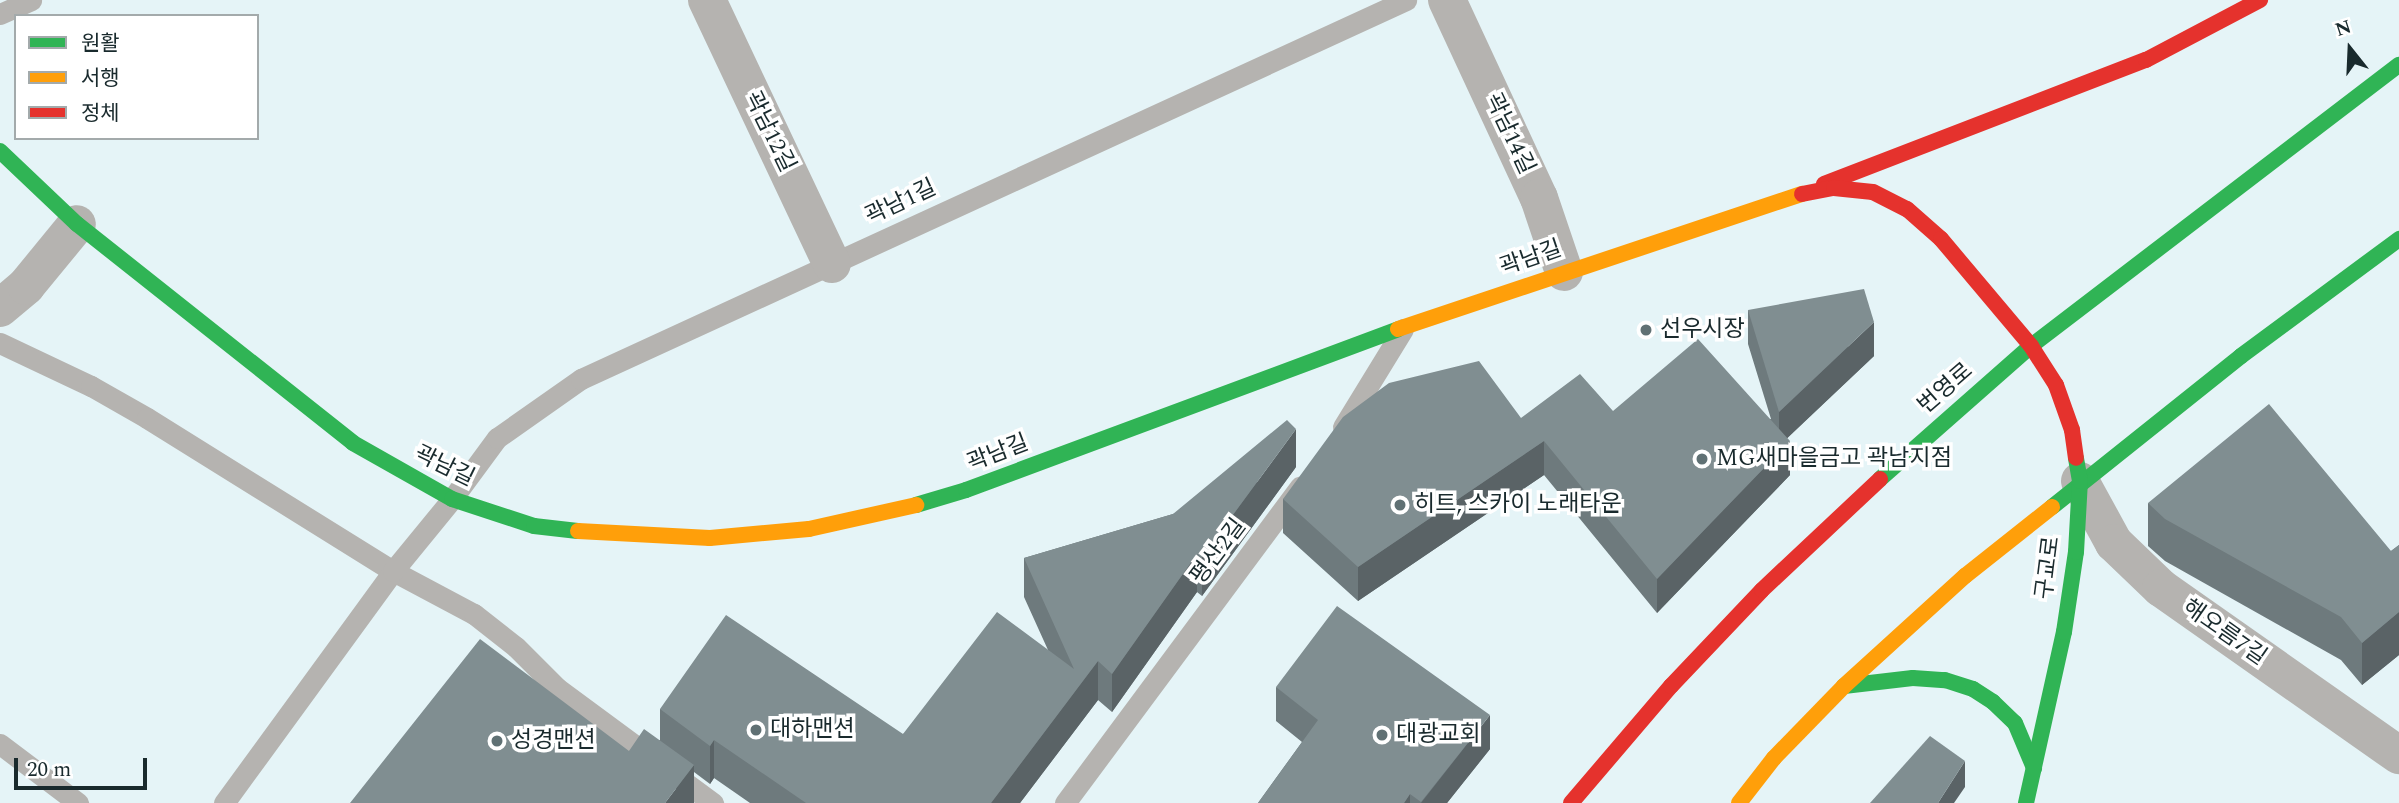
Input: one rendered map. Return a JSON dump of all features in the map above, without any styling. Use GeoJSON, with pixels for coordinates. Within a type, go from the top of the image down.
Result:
{"type":"FeatureCollection","features":[{"type":"Feature","properties":{"kind":"main road"},"geometry":{"type":"LineString","coordinates":[[1793,196],[2146,60],[2260,0]]}},
{"type":"Feature","properties":{"kind":"main road","name":"번영로"},"geometry":{"type":"LineString","coordinates":[[1571,803],[1671,686],[1762,590],[1909,451],[2031,346],[2399,65]]}},
{"type":"Feature","properties":{"kind":"main road","name":"곽남길"},"geometry":{"type":"LineString","coordinates":[[0,151],[77,224],[353,443],[452,499],[534,526],[616,535],[710,538],[809,529],[886,514],[966,490],[1405,326],[1793,196],[1834,188],[1873,192],[1907,209],[1941,239],[2031,346]]}},
{"type":"Feature","properties":{"kind":"main road"},"geometry":{"type":"LineString","coordinates":[[1739,803],[1774,758],[1844,686],[1965,576],[2080,481],[2399,239]]}},
{"type":"Feature","properties":{"kind":"main road","name":"구교로"},"geometry":{"type":"LineString","coordinates":[[2026,803],[2064,632],[2076,552],[2080,481],[2072,430],[2056,385],[2031,346]]}},
{"type":"Feature","properties":{"kind":"main road"},"geometry":{"type":"LineString","coordinates":[[1844,686],[1913,678],[1945,680],[1973,689],[1993,702],[2015,723],[2034,768]]}},
{"type":"Feature","properties":{"kind":"street","name":"곽남12길"},"geometry":{"type":"LineString","coordinates":[[707,0],[832,264]]}},
{"type":"Feature","properties":{"kind":"street","name":"곽남14길"},"geometry":{"type":"LineString","coordinates":[[1447,0],[1539,198],[1564,272]]}},
{"type":"Feature","properties":{"kind":"street"},"geometry":{"type":"LineString","coordinates":[[0,308],[26,286],[77,224]]}},
{"type":"Feature","properties":{"kind":"street","name":"해오름7길"},"geometry":{"type":"LineString","coordinates":[[2080,481],[2114,543],[2161,588],[2399,755]]}},
{"type":"Feature","properties":{"kind":"lane"},"geometry":{"type":"LineString","coordinates":[[0,14],[31,0]]}},
{"type":"Feature","properties":{"kind":"lane","name":"곽남1길"},"geometry":{"type":"LineString","coordinates":[[224,803],[393,571],[452,499],[497,438],[581,379],[1406,0]]}},
{"type":"Feature","properties":{"kind":"lane"},"geometry":{"type":"LineString","coordinates":[[1335,439],[1405,326]]}},
{"type":"Feature","properties":{"kind":"lane"},"geometry":{"type":"LineString","coordinates":[[0,343],[91,386],[147,418],[393,571],[474,614],[516,647],[557,688],[713,803]]}},
{"type":"Feature","properties":{"kind":"lane","name":"평산2길"},"geometry":{"type":"LineString","coordinates":[[1065,803],[1312,472]]}},
{"type":"Feature","properties":{"kind":"lane"},"geometry":{"type":"LineString","coordinates":[[0,744],[78,803]]}},
{"type":"Feature","properties":{"kind":"building"},"geometry":{"type":"Polygon","coordinates":[[[1864,289],[1874,322],[1779,412],[1748,310],[1864,289]]]}},
{"type":"Feature","properties":{"kind":"building"},"geometry":{"type":"Polygon","coordinates":[[[1698,339],[1790,441],[1657,579],[1544,441],[1358,567],[1283,499],[1343,417],[1389,383],[1479,361],[1521,418],[1580,374],[1613,411],[1698,339]]]}},
{"type":"Feature","properties":{"kind":"building"},"geometry":{"type":"Polygon","coordinates":[[[2269,404],[2391,551],[2399,545],[2399,612],[2362,643],[2341,617],[2165,519],[2148,503],[2269,404]]]}},
{"type":"Feature","properties":{"kind":"building"},"geometry":{"type":"Polygon","coordinates":[[[1287,420],[1296,429],[1202,557],[1197,554],[1112,674],[1098,661],[991,803],[806,803],[714,740],[710,746],[660,709],[726,615],[903,734],[997,612],[1074,669],[1024,558],[1173,514],[1287,420]]]}},
{"type":"Feature","properties":{"kind":"building","name":"대광교회"},"geometry":{"type":"Polygon","coordinates":[[[1337,606],[1490,715],[1421,802],[1410,794],[1404,803],[1258,803],[1318,720],[1276,687],[1337,606]]]}},
{"type":"Feature","properties":{"kind":"building"},"geometry":{"type":"Polygon","coordinates":[[[480,639],[629,751],[644,729],[694,765],[665,803],[350,803],[480,639]]]}},
{"type":"Feature","properties":{"kind":"building"},"geometry":{"type":"Polygon","coordinates":[[[1930,736],[1965,761],[1938,803],[1870,803],[1930,736]]]}},
{"type":"Feature","properties":{"kind":"traffic: fast"},"geometry":{"type":"LineString","coordinates":[[1880,479],[2031,346],[2399,65]]}},
{"type":"Feature","properties":{"kind":"traffic: fast"},"geometry":{"type":"LineString","coordinates":[[0,151],[77,224],[353,443],[452,499],[534,526],[578,531]]}},
{"type":"Feature","properties":{"kind":"traffic: fast"},"geometry":{"type":"LineString","coordinates":[[2052,507],[2241,356],[2399,239]]}},
{"type":"Feature","properties":{"kind":"traffic: fast"},"geometry":{"type":"LineString","coordinates":[[916,505],[966,490],[1398,329]]}},
{"type":"Feature","properties":{"kind":"traffic: fast"},"geometry":{"type":"LineString","coordinates":[[2026,803],[2064,632],[2076,552],[2080,481],[2076,458]]}},
{"type":"Feature","properties":{"kind":"traffic: fast"},"geometry":{"type":"LineString","coordinates":[[1844,686],[1913,678],[1945,680],[1973,689],[1993,702],[2015,723],[2034,768]]}},
{"type":"Feature","properties":{"kind":"traffic: slow"},"geometry":{"type":"LineString","coordinates":[[1398,329],[1802,194]]}},
{"type":"Feature","properties":{"kind":"traffic: slow"},"geometry":{"type":"LineString","coordinates":[[578,531],[710,538],[809,529],[916,505]]}},
{"type":"Feature","properties":{"kind":"traffic: slow"},"geometry":{"type":"LineString","coordinates":[[1739,803],[1774,758],[1844,686],[1965,576],[2052,507]]}},
{"type":"Feature","properties":{"kind":"traffic: jam"},"geometry":{"type":"LineString","coordinates":[[1824,184],[2146,60],[2260,0]]}},
{"type":"Feature","properties":{"kind":"traffic: jam"},"geometry":{"type":"LineString","coordinates":[[1802,194],[1834,188],[1873,192],[1907,209],[1941,239],[2031,346],[2056,385],[2072,430],[2076,458]]}},
{"type":"Feature","properties":{"kind":"traffic: jam"},"geometry":{"type":"LineString","coordinates":[[1571,803],[1671,686],[1762,590],[1880,479]]}},
{"type":"Feature","properties":{"kind":"place","name":"선우시장"},"geometry":{"type":"Point","coordinates":[1646,330]}},
{"type":"Feature","properties":{"kind":"place","name":"MG새마을금고 곽남지점"},"geometry":{"type":"Point","coordinates":[1702,459]}},
{"type":"Feature","properties":{"kind":"place","name":"히트, 스카이 노래타운"},"geometry":{"type":"Point","coordinates":[1400,505]}},
{"type":"Feature","properties":{"kind":"place","name":"대하맨션"},"geometry":{"type":"Point","coordinates":[756,730]}},
{"type":"Feature","properties":{"kind":"place","name":"대광교회"},"geometry":{"type":"Point","coordinates":[1382,735]}},
{"type":"Feature","properties":{"kind":"place","name":"성경맨션"},"geometry":{"type":"Point","coordinates":[497,741]}}]}
